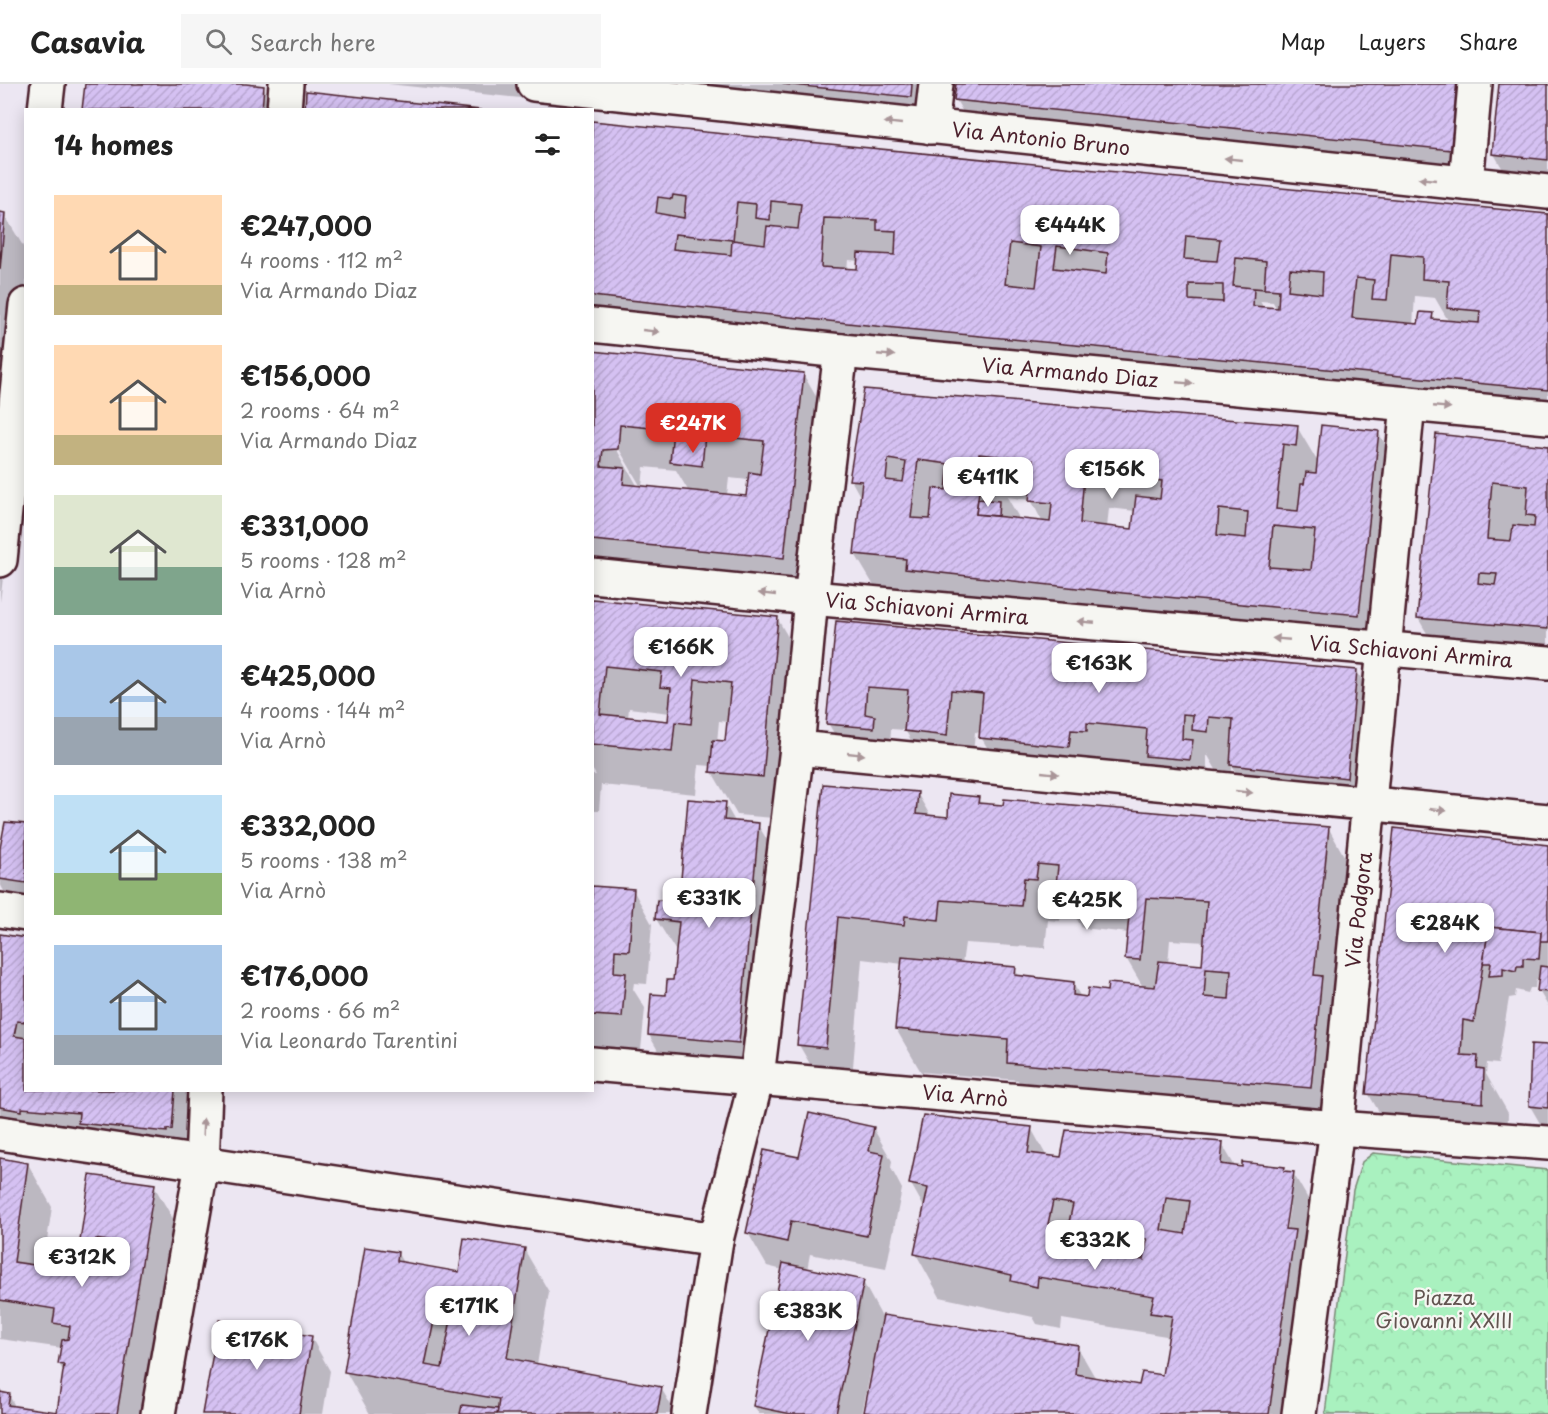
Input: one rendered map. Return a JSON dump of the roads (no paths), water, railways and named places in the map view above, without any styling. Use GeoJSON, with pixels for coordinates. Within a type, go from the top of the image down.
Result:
{"type":"FeatureCollection","features":[{"type":"Feature","properties":{"kind":"street"},"geometry":{"type":"LineString","coordinates":[[45,108],[48,84]]}},
{"type":"Feature","properties":{"kind":"street"},"geometry":{"type":"LineString","coordinates":[[284,108],[286,84]]}},
{"type":"Feature","properties":{"kind":"street","name":"Via Antonio Bruno"},"geometry":{"type":"LineString","coordinates":[[534,84],[1548,192]]}},
{"type":"Feature","properties":{"kind":"street"},"geometry":{"type":"LineString","coordinates":[[931,127],[936,84]]}},
{"type":"Feature","properties":{"kind":"street"},"geometry":{"type":"LineString","coordinates":[[1466,183],[1475,84]]}},
{"type":"Feature","properties":{"kind":"street"},"geometry":{"type":"LineString","coordinates":[[0,560],[2,514],[24,322]]}},
{"type":"Feature","properties":{"kind":"street","name":"Via Armando Diaz"},"geometry":{"type":"LineString","coordinates":[[594,325],[841,351],[1548,417]]}},
{"type":"Feature","properties":{"kind":"street"},"geometry":{"type":"LineString","coordinates":[[689,1414],[716,1240],[757,1077],[797,748],[811,598],[841,351]]}},
{"type":"Feature","properties":{"kind":"street","name":"Via Podgora"},"geometry":{"type":"LineString","coordinates":[[1299,1414],[1337,1128],[1408,404]]}},
{"type":"Feature","properties":{"kind":"street","name":"Via Schiavoni Armira"},"geometry":{"type":"LineString","coordinates":[[594,576],[811,598],[1548,663]]}},
{"type":"Feature","properties":{"kind":"street"},"geometry":{"type":"LineString","coordinates":[[797,748],[1548,821]]}},
{"type":"Feature","properties":{"kind":"street"},"geometry":{"type":"LineString","coordinates":[[0,910],[24,914]]}},
{"type":"Feature","properties":{"kind":"street","name":"Via Arnò"},"geometry":{"type":"LineString","coordinates":[[594,1064],[1337,1128]]}},
{"type":"Feature","properties":{"kind":"street"},"geometry":{"type":"LineString","coordinates":[[158,1414],[202,1164],[205,1092]]}},
{"type":"Feature","properties":{"kind":"street"},"geometry":{"type":"LineString","coordinates":[[1337,1128],[1548,1143]]}},
{"type":"Feature","properties":{"kind":"street"},"geometry":{"type":"LineString","coordinates":[[0,1133],[716,1240]]}},
{"type":"Feature","properties":{"kind":"park label","name":"Piazza Giovanni XXIII"},"geometry":{"type":"Point","coordinates":[1444,1308]}}]}
